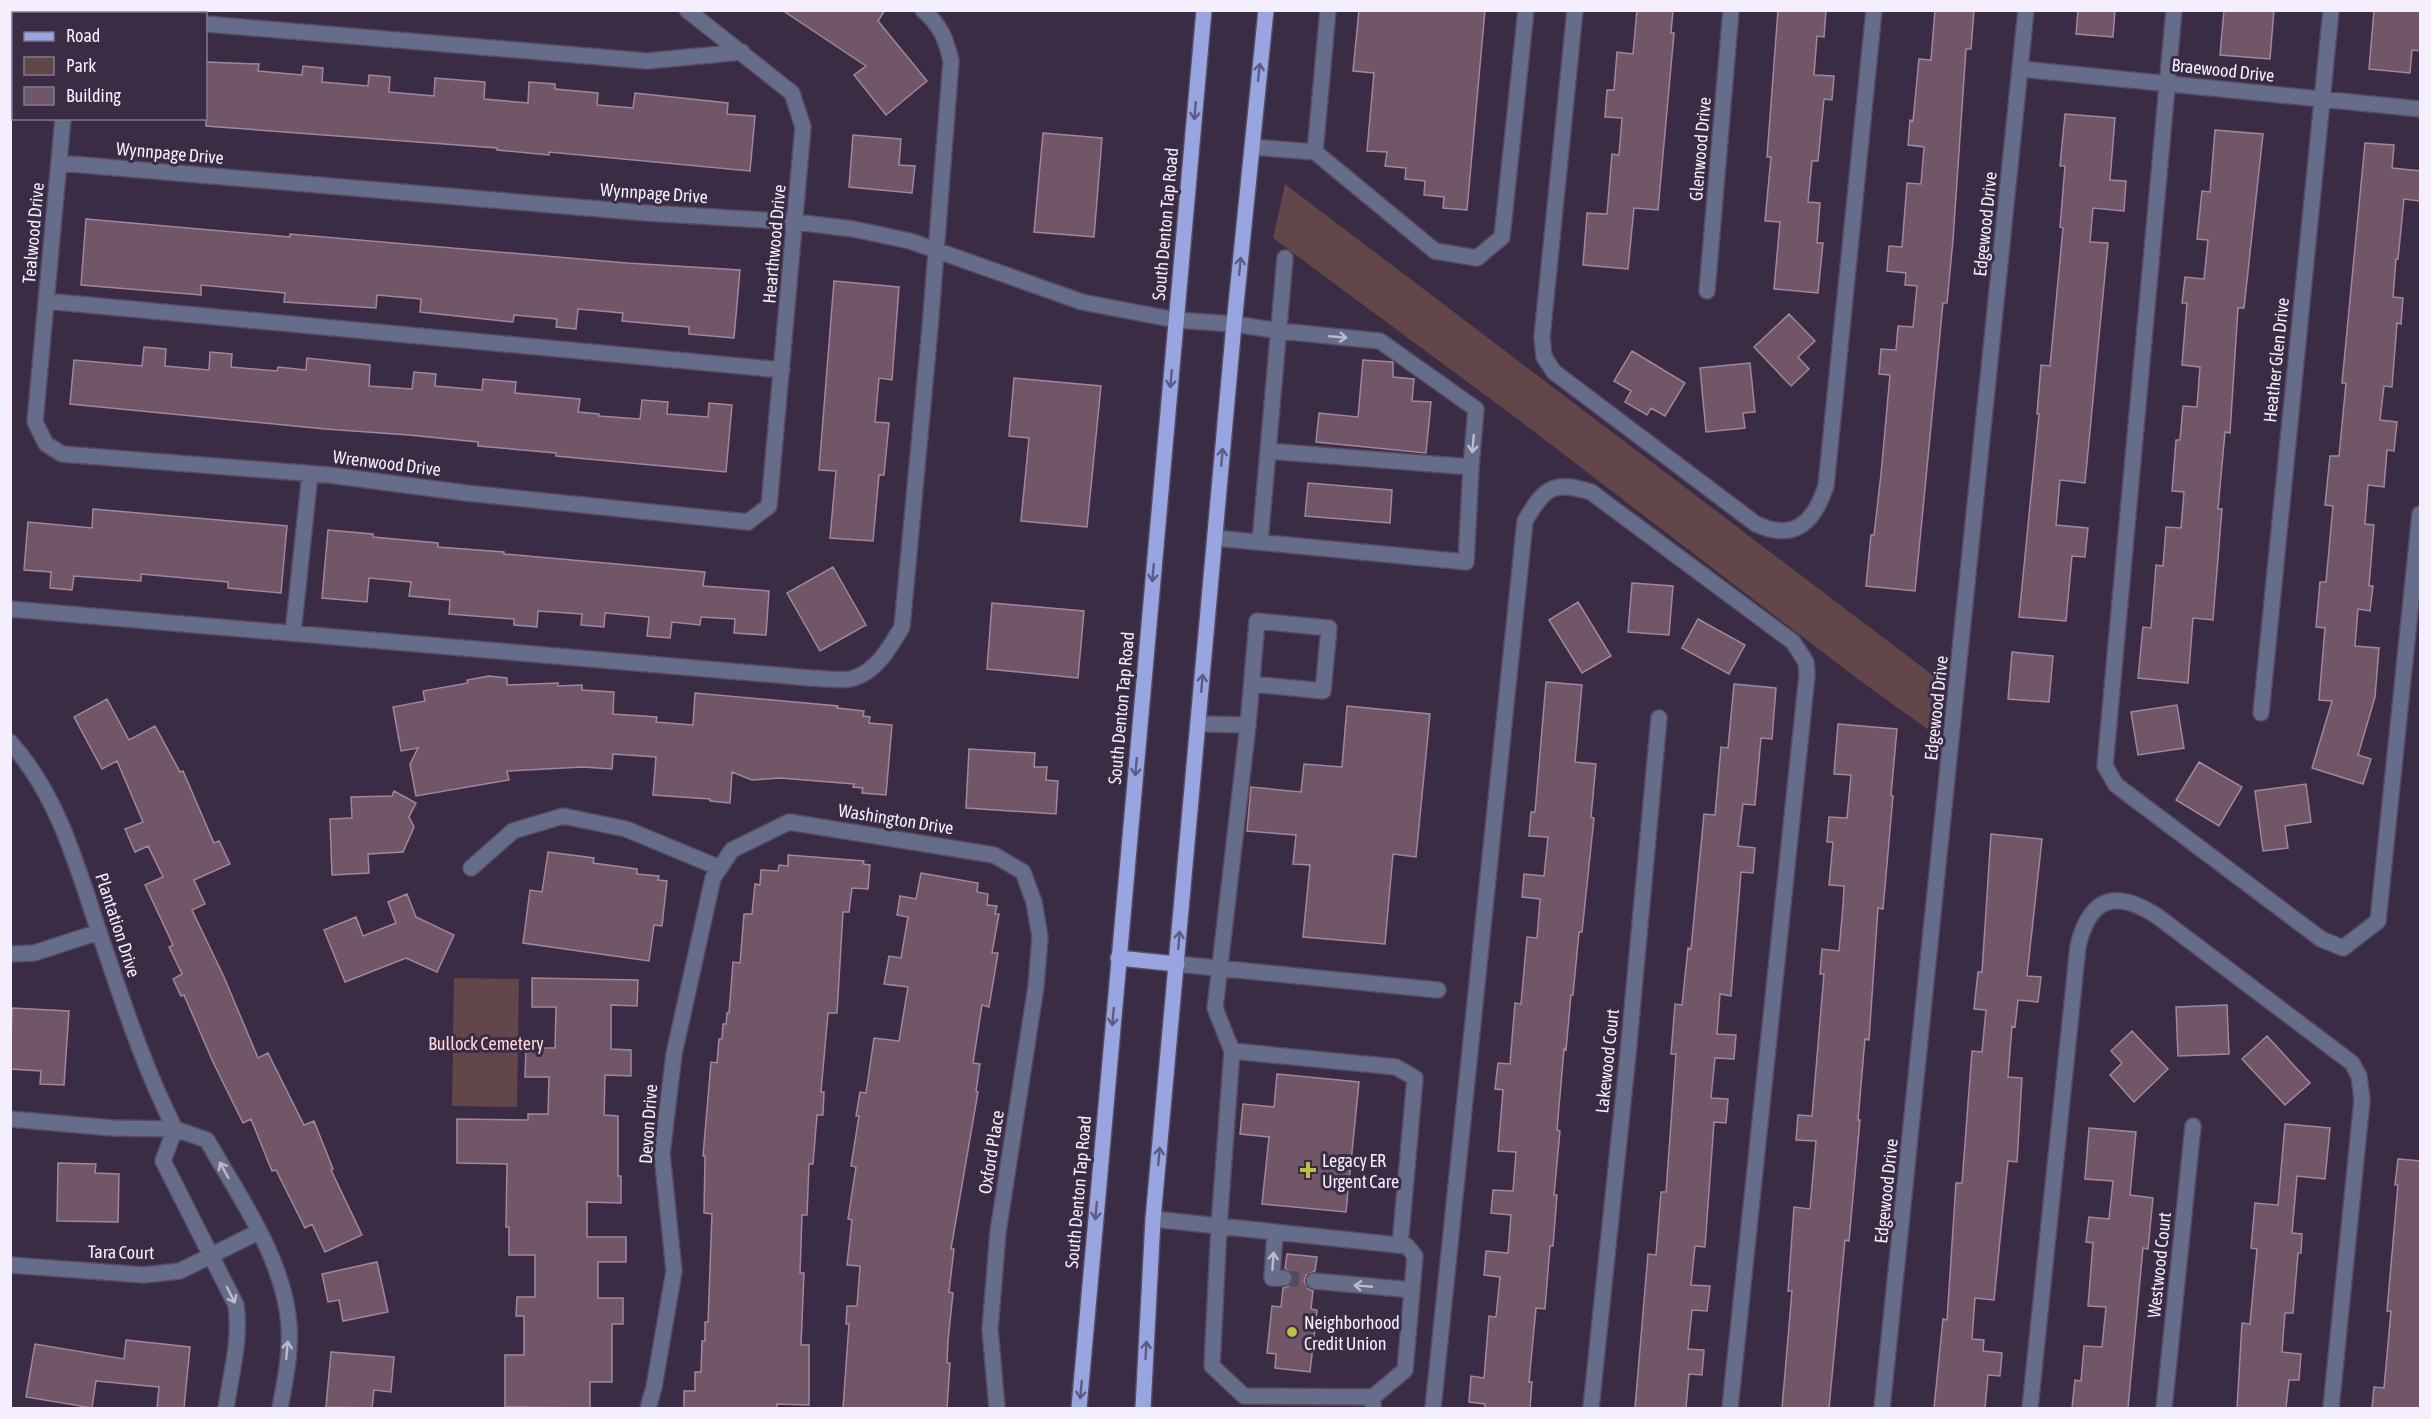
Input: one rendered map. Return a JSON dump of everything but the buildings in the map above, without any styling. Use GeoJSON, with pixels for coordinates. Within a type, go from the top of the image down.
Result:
{"type":"FeatureCollection","features":[{"type":"Feature","properties":{"kind":"main road","name":"South Denton Tap Road"},"geometry":{"type":"LineString","coordinates":[[1079,1408],[1204,10]]}},
{"type":"Feature","properties":{"kind":"main road"},"geometry":{"type":"LineString","coordinates":[[1143,1408],[1153,1219],[1234,324],[1266,10]]}},
{"type":"Feature","properties":{"kind":"main road"},"geometry":{"type":"LineString","coordinates":[[1118,958],[1177,963]]}},
{"type":"Feature","properties":{"kind":"street","name":"Hearthwood Drive"},"geometry":{"type":"LineString","coordinates":[[687,10],[792,93],[803,127],[769,506],[748,522]]}},
{"type":"Feature","properties":{"kind":"street"},"geometry":{"type":"LineString","coordinates":[[10,609],[811,678],[853,678],[873,667],[888,650],[902,627],[930,328],[934,249],[951,61],[946,38],[923,10]]}},
{"type":"Feature","properties":{"kind":"street"},"geometry":{"type":"LineString","coordinates":[[1315,152],[1328,10]]}},
{"type":"Feature","properties":{"kind":"street"},"geometry":{"type":"LineString","coordinates":[[1252,147],[1315,152],[1435,251],[1477,258],[1502,237],[1526,10]]}},
{"type":"Feature","properties":{"kind":"street"},"geometry":{"type":"LineString","coordinates":[[1575,10],[1542,337],[1544,357],[1554,372],[1756,524],[1771,530],[1784,531],[1809,521],[1819,507],[1826,486],[1874,10]]}},
{"type":"Feature","properties":{"kind":"street","name":"Glenwood Drive"},"geometry":{"type":"LineString","coordinates":[[1707,291],[1731,10]]}},
{"type":"Feature","properties":{"kind":"street","name":"Edgewood Drive"},"geometry":{"type":"LineString","coordinates":[[1882,1408],[2026,10]]}},
{"type":"Feature","properties":{"kind":"street"},"geometry":{"type":"LineString","coordinates":[[2174,10],[2105,766],[2116,785],[2321,939],[2343,948],[2378,921],[2421,514]]}},
{"type":"Feature","properties":{"kind":"street","name":"Heather Glen Drive"},"geometry":{"type":"LineString","coordinates":[[2261,712],[2331,10]]}},
{"type":"Feature","properties":{"kind":"street"},"geometry":{"type":"LineString","coordinates":[[207,24],[647,61],[742,52]]}},
{"type":"Feature","properties":{"kind":"street","name":"Braewood Drive"},"geometry":{"type":"LineString","coordinates":[[2021,69],[2421,109]]}},
{"type":"Feature","properties":{"kind":"street","name":"Tealwood Drive"},"geometry":{"type":"LineString","coordinates":[[35,423],[63,120]]}},
{"type":"Feature","properties":{"kind":"street","name":"Wynnpage Drive"},"geometry":{"type":"LineString","coordinates":[[59,163],[648,213],[796,222],[853,229],[910,241],[1082,302],[1176,320],[1234,324],[1380,341],[1476,409],[1471,467]]}},
{"type":"Feature","properties":{"kind":"street"},"geometry":{"type":"LineString","coordinates":[[1260,542],[1285,258]]}},
{"type":"Feature","properties":{"kind":"street"},"geometry":{"type":"LineString","coordinates":[[46,301],[782,370]]}},
{"type":"Feature","properties":{"kind":"street","name":"Wrenwood Drive"},"geometry":{"type":"LineString","coordinates":[[35,423],[46,444],[62,454],[310,474],[748,522]]}},
{"type":"Feature","properties":{"kind":"street"},"geometry":{"type":"LineString","coordinates":[[1215,538],[1466,562],[1471,467],[1268,451]]}},
{"type":"Feature","properties":{"kind":"street"},"geometry":{"type":"LineString","coordinates":[[293,633],[310,474]]}},
{"type":"Feature","properties":{"kind":"street"},"geometry":{"type":"LineString","coordinates":[[1433,1408],[1525,521],[1539,497],[1552,488],[1574,487],[1591,492],[1793,642],[1806,662],[1807,675],[1730,1408]]}},
{"type":"Feature","properties":{"kind":"street"},"geometry":{"type":"LineString","coordinates":[[1153,1219],[1219,1226],[1275,1232],[1400,1245],[1407,1246],[1415,1256],[1405,1370],[1373,1403],[1244,1396],[1212,1366],[1219,1226],[1232,1052],[1215,1008],[1248,725],[1251,684],[1257,621],[1329,628],[1323,691],[1251,684]]}},
{"type":"Feature","properties":{"kind":"street","name":"Lakewood Court"},"geometry":{"type":"LineString","coordinates":[[1591,1408],[1628,1054],[1659,718]]}},
{"type":"Feature","properties":{"kind":"street"},"geometry":{"type":"LineString","coordinates":[[1198,724],[1248,725]]}},
{"type":"Feature","properties":{"kind":"street","name":"Plantation Drive"},"geometry":{"type":"LineString","coordinates":[[10,742],[22,755],[54,807],[74,852],[148,1075],[175,1129]]}},
{"type":"Feature","properties":{"kind":"street"},"geometry":{"type":"LineString","coordinates":[[471,868],[513,831],[563,816],[626,829],[720,868]]}},
{"type":"Feature","properties":{"kind":"street","name":"Washington Drive"},"geometry":{"type":"LineString","coordinates":[[732,850],[758,835],[789,822],[983,853],[994,855],[1023,872],[1034,902]]}},
{"type":"Feature","properties":{"kind":"street","name":"Devon Drive"},"geometry":{"type":"LineString","coordinates":[[648,1408],[654,1387],[674,1271],[662,1154],[674,1054],[713,878],[732,850]]}},
{"type":"Feature","properties":{"kind":"street"},"geometry":{"type":"LineString","coordinates":[[2030,1408],[2078,946],[2084,924],[2096,909],[2123,899],[2139,904],[2157,916],[2352,1063],[2359,1076],[2362,1100],[2331,1408]]}},
{"type":"Feature","properties":{"kind":"street","name":"Oxford Place"},"geometry":{"type":"LineString","coordinates":[[997,1408],[990,1329],[998,1232],[1036,986],[1040,937],[1034,902]]}},
{"type":"Feature","properties":{"kind":"street"},"geometry":{"type":"LineString","coordinates":[[10,954],[34,952],[99,932]]}},
{"type":"Feature","properties":{"kind":"street"},"geometry":{"type":"LineString","coordinates":[[1177,963],[1438,990]]}},
{"type":"Feature","properties":{"kind":"street"},"geometry":{"type":"LineString","coordinates":[[1232,1052],[1396,1067],[1415,1078],[1400,1245]]}},
{"type":"Feature","properties":{"kind":"street"},"geometry":{"type":"LineString","coordinates":[[10,1119],[113,1128],[175,1129],[207,1140],[269,1252],[283,1294],[289,1327],[280,1408]]}},
{"type":"Feature","properties":{"kind":"street","name":"Westwood Court"},"geometry":{"type":"LineString","coordinates":[[2164,1408],[2193,1126]]}},
{"type":"Feature","properties":{"kind":"street"},"geometry":{"type":"LineString","coordinates":[[175,1129],[163,1161],[236,1305],[238,1322],[226,1408]]}},
{"type":"Feature","properties":{"kind":"street","name":"Tara Court"},"geometry":{"type":"LineString","coordinates":[[10,1265],[144,1275],[180,1271],[258,1232]]}},
{"type":"Feature","properties":{"kind":"street"},"geometry":{"type":"LineString","coordinates":[[1275,1232],[1272,1278],[1284,1278]]}},
{"type":"Feature","properties":{"kind":"street"},"geometry":{"type":"LineString","coordinates":[[1314,1281],[1412,1290]]}},
{"type":"Feature","properties":{"kind":"green space"},"geometry":{"type":"Polygon","coordinates":[[[1285,184],[1943,683],[1937,736],[1859,680],[1524,424],[1273,238],[1285,184]]]}},
{"type":"Feature","properties":{"kind":"green space","name":"Bullock Cemetery"},"geometry":{"type":"Polygon","coordinates":[[[454,978],[519,979],[517,1107],[452,1106],[454,978]]]}},
{"type":"Feature","properties":{"kind":"tunnel"},"geometry":{"type":"LineString","coordinates":[[1284,1278],[1314,1281]]}},
{"type":"Feature","properties":{"kind":"place","name":"Legacy ER Urgent Care"},"geometry":{"type":"Point","coordinates":[1308,1170]}},
{"type":"Feature","properties":{"kind":"place","name":"Neighborhood Credit Union"},"geometry":{"type":"Point","coordinates":[1292,1332]}}]}
